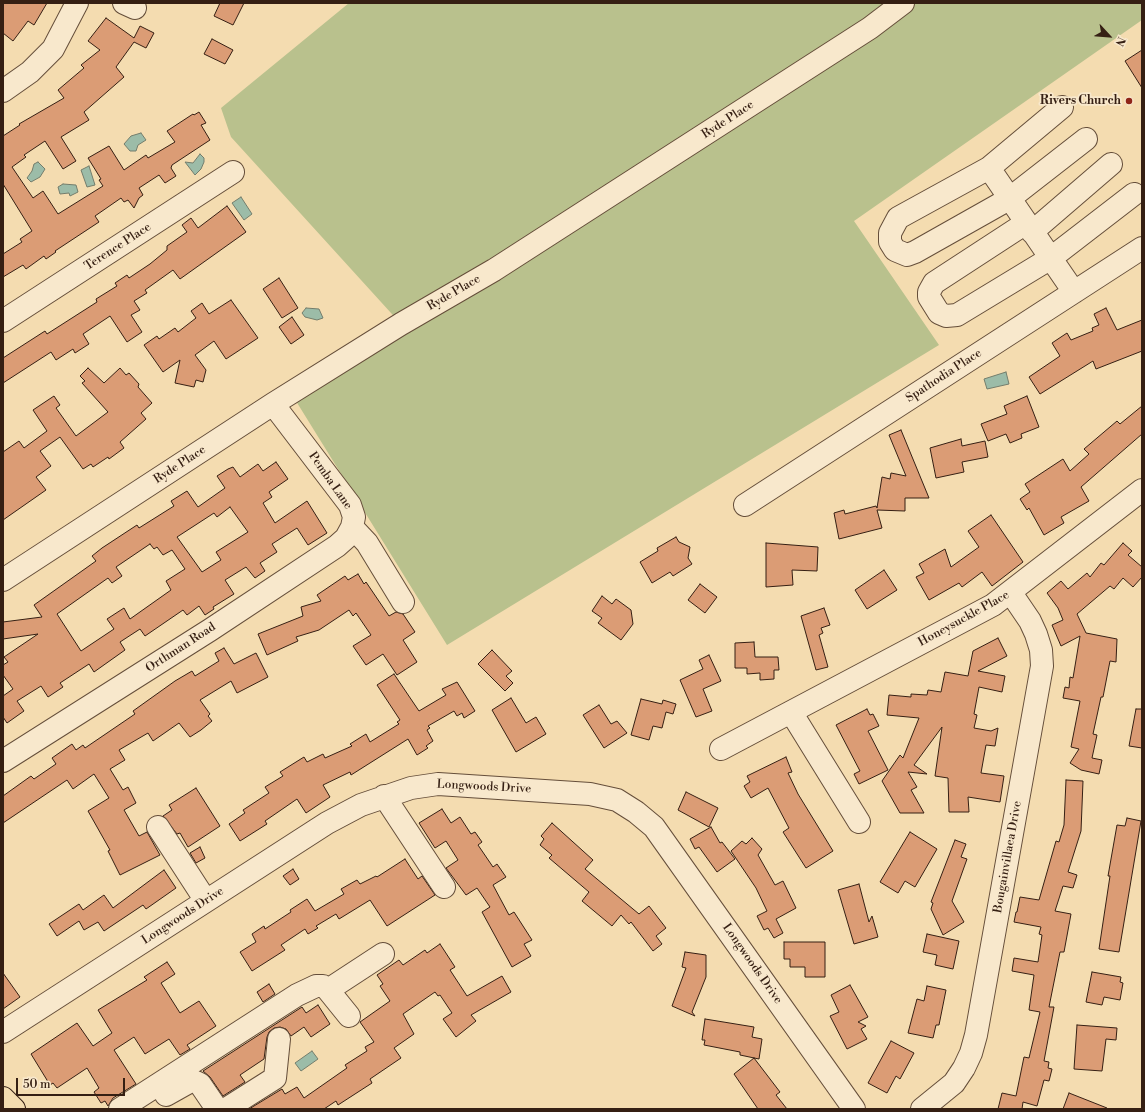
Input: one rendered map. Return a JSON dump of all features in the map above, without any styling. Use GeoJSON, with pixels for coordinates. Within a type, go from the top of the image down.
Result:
{"type":"FeatureCollection","features":[{"type":"Feature","properties":{"kind":"main road"},"geometry":{"type":"LineString","coordinates":[[3,1098],[14,1109]]}},
{"type":"Feature","properties":{"kind":"street"},"geometry":{"type":"LineString","coordinates":[[3,90],[30,72],[53,49],[77,3]]}},
{"type":"Feature","properties":{"kind":"street","name":"Ryde Place"},"geometry":{"type":"LineString","coordinates":[[3,580],[273,404],[401,324],[494,270],[832,53],[903,3]]}},
{"type":"Feature","properties":{"kind":"street"},"geometry":{"type":"LineString","coordinates":[[1062,107],[989,168],[898,218],[890,233],[890,242],[895,250],[907,255],[915,252],[1009,199],[1086,139]]}},
{"type":"Feature","properties":{"kind":"street"},"geometry":{"type":"LineString","coordinates":[[1111,164],[1029,228],[934,283],[929,292],[929,297],[939,312],[946,316],[957,315],[1051,258],[1134,194]]}},
{"type":"Feature","properties":{"kind":"street"},"geometry":{"type":"LineString","coordinates":[[989,168],[1074,292]]}},
{"type":"Feature","properties":{"kind":"street","name":"Terence Place"},"geometry":{"type":"LineString","coordinates":[[3,321],[233,172]]}},
{"type":"Feature","properties":{"kind":"street","name":"Spathodia Place"},"geometry":{"type":"LineString","coordinates":[[745,505],[1142,248]]}},
{"type":"Feature","properties":{"kind":"street","name":"Pemba Lane"},"geometry":{"type":"LineString","coordinates":[[273,404],[350,505],[354,517],[352,527],[367,543],[403,602]]}},
{"type":"Feature","properties":{"kind":"street","name":"Honeysuckle Place"},"geometry":{"type":"LineString","coordinates":[[720,749],[994,606],[1142,490]]}},
{"type":"Feature","properties":{"kind":"street","name":"Orthman Road"},"geometry":{"type":"LineString","coordinates":[[3,761],[210,630],[337,546],[346,538],[352,527]]}},
{"type":"Feature","properties":{"kind":"street","name":"Bougainvillaea Drive"},"geometry":{"type":"LineString","coordinates":[[922,1109],[954,1083],[966,1063],[976,1035],[1042,666],[1041,650],[1036,634],[1030,621],[1011,593]]}},
{"type":"Feature","properties":{"kind":"street"},"geometry":{"type":"LineString","coordinates":[[791,712],[859,822]]}},
{"type":"Feature","properties":{"kind":"street","name":"Longwoods Drive"},"geometry":{"type":"LineString","coordinates":[[3,1032],[328,823],[384,796],[418,787],[438,784],[590,794],[617,800],[636,812],[654,827],[854,1109]]}},
{"type":"Feature","properties":{"kind":"street"},"geometry":{"type":"LineString","coordinates":[[384,796],[444,887]]}},
{"type":"Feature","properties":{"kind":"street"},"geometry":{"type":"LineString","coordinates":[[158,827],[206,901]]}},
{"type":"Feature","properties":{"kind":"street"},"geometry":{"type":"LineString","coordinates":[[328,990],[383,954]]}},
{"type":"Feature","properties":{"kind":"street"},"geometry":{"type":"LineString","coordinates":[[120,1109],[297,995],[316,986],[322,986],[328,990],[349,1016]]}},
{"type":"Feature","properties":{"kind":"street"},"geometry":{"type":"LineString","coordinates":[[226,1109],[274,1078],[279,1039]]}},
{"type":"Feature","properties":{"kind":"street"},"geometry":{"type":"LineString","coordinates":[[143,1109],[191,1081],[200,1084],[217,1109]]}},
{"type":"Feature","properties":{"kind":"green space"},"geometry":{"type":"Polygon","coordinates":[[[349,3],[1142,3],[1142,20],[854,221],[939,345],[447,645],[291,393],[401,324],[231,137],[221,108],[349,3]]]}},
{"type":"Feature","properties":{"kind":"shaded area"},"geometry":{"type":"Polygon","coordinates":[[[141,133],[146,140],[138,145],[136,151],[130,151],[124,144],[131,136],[141,133]]]}},
{"type":"Feature","properties":{"kind":"shaded area"},"geometry":{"type":"Polygon","coordinates":[[[200,154],[204,158],[204,162],[201,169],[195,175],[185,162],[193,163],[200,154]]]}},
{"type":"Feature","properties":{"kind":"shaded area"},"geometry":{"type":"Polygon","coordinates":[[[38,162],[45,169],[40,177],[31,182],[27,178],[32,171],[34,164],[38,162]]]}},
{"type":"Feature","properties":{"kind":"shaded area"},"geometry":{"type":"Polygon","coordinates":[[[89,166],[95,185],[87,187],[81,170],[89,166]]]}},
{"type":"Feature","properties":{"kind":"shaded area"},"geometry":{"type":"Polygon","coordinates":[[[63,184],[76,185],[78,192],[70,196],[69,193],[60,194],[58,187],[63,184]]]}},
{"type":"Feature","properties":{"kind":"shaded area"},"geometry":{"type":"Polygon","coordinates":[[[241,197],[252,214],[244,220],[232,203],[241,197]]]}},
{"type":"Feature","properties":{"kind":"shaded area"},"geometry":{"type":"Polygon","coordinates":[[[306,308],[319,309],[323,318],[317,320],[305,317],[302,313],[306,308]]]}},
{"type":"Feature","properties":{"kind":"shaded area"},"geometry":{"type":"Polygon","coordinates":[[[1006,372],[1009,384],[987,389],[984,379],[1006,372]]]}},
{"type":"Feature","properties":{"kind":"shaded area"},"geometry":{"type":"Polygon","coordinates":[[[312,1051],[318,1059],[301,1071],[295,1063],[312,1051]]]}},
{"type":"Feature","properties":{"kind":"building"},"geometry":{"type":"Polygon","coordinates":[[[3,3],[47,3],[34,25],[28,21],[13,41],[3,33],[3,3]]]}},
{"type":"Feature","properties":{"kind":"building"},"geometry":{"type":"Polygon","coordinates":[[[220,3],[244,3],[233,25],[214,16],[220,3]]]}},
{"type":"Feature","properties":{"kind":"building"},"geometry":{"type":"Polygon","coordinates":[[[106,18],[134,38],[140,26],[154,33],[146,48],[134,42],[116,67],[124,77],[84,112],[89,120],[61,137],[76,161],[63,169],[45,141],[24,155],[26,157],[12,167],[33,198],[43,191],[58,214],[103,186],[99,180],[101,179],[88,158],[109,146],[124,170],[146,155],[148,158],[175,142],[167,131],[193,114],[194,115],[199,112],[206,123],[201,125],[210,140],[172,165],[171,168],[176,176],[165,183],[159,175],[139,188],[143,195],[139,198],[134,208],[128,200],[124,202],[121,198],[95,216],[99,222],[55,251],[56,252],[46,259],[44,256],[26,269],[23,265],[3,277],[3,254],[22,242],[20,239],[32,231],[3,184],[3,136],[20,125],[19,124],[64,98],[58,90],[84,68],[81,65],[100,50],[88,41],[106,18]]]}},
{"type":"Feature","properties":{"kind":"building"},"geometry":{"type":"Polygon","coordinates":[[[212,39],[233,50],[225,64],[204,54],[212,39]]]}},
{"type":"Feature","properties":{"kind":"building"},"geometry":{"type":"Polygon","coordinates":[[[1142,50],[1142,88],[1125,61],[1142,50]]]}},
{"type":"Feature","properties":{"kind":"building"},"geometry":{"type":"Polygon","coordinates":[[[227,206],[246,232],[180,279],[173,270],[145,290],[147,293],[134,301],[140,310],[131,315],[142,332],[127,342],[110,316],[83,334],[89,344],[75,353],[73,349],[56,360],[51,352],[3,383],[3,358],[45,331],[47,334],[97,302],[96,299],[117,286],[115,283],[127,275],[129,278],[150,264],[167,250],[167,246],[187,232],[182,225],[191,218],[198,228],[227,206]]]}},
{"type":"Feature","properties":{"kind":"building"},"geometry":{"type":"Polygon","coordinates":[[[279,278],[298,308],[282,318],[263,289],[279,278]]]}},
{"type":"Feature","properties":{"kind":"building"},"geometry":{"type":"Polygon","coordinates":[[[231,300],[258,338],[226,359],[214,341],[195,355],[206,370],[203,382],[196,380],[194,387],[175,383],[180,360],[163,372],[144,345],[157,336],[159,339],[175,328],[178,332],[196,318],[191,311],[202,303],[209,314],[231,300]]]}},
{"type":"Feature","properties":{"kind":"building"},"geometry":{"type":"Polygon","coordinates":[[[1106,308],[1117,330],[1142,320],[1142,351],[1096,369],[1093,361],[1040,394],[1029,377],[1060,356],[1052,343],[1067,333],[1071,340],[1093,331],[1092,328],[1099,325],[1094,314],[1106,308]]]}},
{"type":"Feature","properties":{"kind":"building"},"geometry":{"type":"Polygon","coordinates":[[[292,317],[304,335],[291,344],[279,327],[292,317]]]}},
{"type":"Feature","properties":{"kind":"building"},"geometry":{"type":"Polygon","coordinates":[[[88,368],[104,383],[120,368],[126,375],[129,373],[139,384],[138,387],[152,403],[141,413],[146,419],[120,442],[124,448],[109,459],[108,457],[93,467],[91,464],[83,469],[60,437],[40,451],[51,466],[36,477],[46,490],[3,520],[3,452],[19,441],[24,448],[47,431],[33,410],[54,396],[60,405],[56,408],[76,436],[108,412],[82,383],[85,381],[80,376],[88,368]]]}},
{"type":"Feature","properties":{"kind":"building"},"geometry":{"type":"Polygon","coordinates":[[[1027,396],[1039,427],[1021,434],[1022,438],[1010,443],[1006,434],[988,441],[981,424],[1007,414],[1004,406],[1027,396]]]}},
{"type":"Feature","properties":{"kind":"building"},"geometry":{"type":"Polygon","coordinates":[[[1142,406],[1142,434],[1081,487],[1089,501],[1061,517],[1064,523],[1044,535],[1029,508],[1027,510],[1020,499],[1030,492],[1025,484],[1063,459],[1070,471],[1089,454],[1084,449],[1117,421],[1120,424],[1142,406]]]}},
{"type":"Feature","properties":{"kind":"building"},"geometry":{"type":"Polygon","coordinates":[[[901,430],[929,498],[905,498],[905,511],[877,510],[882,528],[839,539],[834,513],[844,510],[845,514],[876,506],[877,508],[882,477],[890,479],[891,473],[906,476],[889,435],[901,430]]]}},
{"type":"Feature","properties":{"kind":"building"},"geometry":{"type":"Polygon","coordinates":[[[961,439],[962,446],[985,441],[988,457],[962,462],[964,472],[936,478],[930,448],[961,439]]]}},
{"type":"Feature","properties":{"kind":"building"},"geometry":{"type":"Polygon","coordinates":[[[276,462],[288,479],[269,492],[272,497],[263,503],[275,523],[307,501],[327,533],[308,545],[297,528],[272,544],[277,552],[260,563],[265,571],[255,578],[246,567],[225,580],[234,594],[213,607],[214,609],[205,615],[199,606],[187,615],[183,610],[145,636],[140,629],[120,642],[125,650],[94,672],[89,664],[60,683],[63,687],[48,697],[41,686],[17,701],[24,711],[7,723],[3,717],[3,696],[13,689],[3,675],[3,665],[8,662],[4,657],[38,634],[3,639],[3,622],[42,617],[34,605],[96,561],[92,556],[102,548],[137,525],[139,528],[174,506],[171,501],[187,491],[198,507],[225,488],[217,476],[228,469],[233,467],[240,477],[258,464],[263,471],[276,462]],[[230,507],[217,517],[214,513],[177,537],[202,572],[221,560],[216,552],[248,532],[230,507]],[[150,544],[116,567],[122,576],[112,583],[108,578],[57,614],[81,651],[114,629],[107,619],[124,608],[130,619],[171,590],[166,581],[185,569],[172,550],[163,555],[157,547],[154,549],[150,544]]]}},
{"type":"Feature","properties":{"kind":"building"},"geometry":{"type":"Polygon","coordinates":[[[991,515],[1023,562],[992,586],[982,572],[962,587],[959,583],[929,600],[916,577],[924,573],[919,564],[945,549],[951,567],[979,547],[968,531],[991,515]]]}},
{"type":"Feature","properties":{"kind":"building"},"geometry":{"type":"Polygon","coordinates":[[[676,537],[679,542],[690,547],[688,558],[692,564],[673,576],[670,572],[652,583],[640,562],[658,551],[657,548],[676,537]]]}},
{"type":"Feature","properties":{"kind":"building"},"geometry":{"type":"Polygon","coordinates":[[[766,543],[818,547],[817,571],[792,570],[793,585],[766,587],[766,543]]]}},
{"type":"Feature","properties":{"kind":"building"},"geometry":{"type":"Polygon","coordinates":[[[1123,543],[1132,551],[1128,555],[1142,567],[1142,577],[1133,587],[1123,578],[1114,589],[1110,586],[1077,614],[1086,633],[1117,639],[1116,662],[1110,661],[1103,697],[1101,697],[1093,734],[1097,735],[1092,758],[1102,760],[1099,774],[1081,770],[1070,763],[1079,749],[1071,747],[1080,701],[1063,698],[1065,687],[1069,688],[1070,677],[1073,678],[1080,636],[1061,646],[1052,625],[1063,620],[1058,608],[1047,593],[1061,581],[1068,589],[1087,573],[1090,577],[1101,563],[1104,565],[1123,543]]]}},
{"type":"Feature","properties":{"kind":"building"},"geometry":{"type":"Polygon","coordinates":[[[884,570],[897,590],[867,609],[855,590],[884,570]]]}},
{"type":"Feature","properties":{"kind":"building"},"geometry":{"type":"Polygon","coordinates":[[[358,574],[364,584],[366,582],[389,616],[396,612],[403,614],[415,632],[403,640],[417,662],[397,675],[383,654],[366,665],[353,646],[371,635],[356,613],[353,616],[349,610],[319,630],[296,637],[298,641],[267,655],[258,634],[303,616],[301,607],[321,601],[317,595],[345,576],[348,580],[358,574]]]}},
{"type":"Feature","properties":{"kind":"building"},"geometry":{"type":"Polygon","coordinates":[[[700,584],[717,597],[705,613],[688,600],[700,584]]]}},
{"type":"Feature","properties":{"kind":"building"},"geometry":{"type":"Polygon","coordinates":[[[602,596],[612,604],[616,599],[631,610],[633,624],[621,640],[598,623],[602,618],[592,611],[602,596]]]}},
{"type":"Feature","properties":{"kind":"building"},"geometry":{"type":"Polygon","coordinates":[[[824,608],[830,625],[821,628],[823,633],[819,635],[828,667],[816,670],[801,616],[824,608]]]}},
{"type":"Feature","properties":{"kind":"building"},"geometry":{"type":"Polygon","coordinates":[[[998,638],[1007,656],[978,671],[1005,676],[1002,692],[979,687],[974,714],[977,715],[974,728],[991,731],[998,728],[995,746],[986,745],[981,773],[1004,776],[1000,802],[968,797],[969,812],[949,812],[948,778],[935,776],[942,727],[914,765],[927,774],[908,772],[917,787],[911,790],[924,813],[900,813],[882,781],[900,755],[903,758],[919,718],[887,715],[889,695],[911,697],[911,694],[927,695],[928,690],[941,692],[945,672],[968,676],[973,651],[998,638]]]}},
{"type":"Feature","properties":{"kind":"building"},"geometry":{"type":"Polygon","coordinates":[[[754,642],[755,657],[778,657],[779,670],[774,670],[774,679],[760,680],[760,673],[747,674],[747,668],[735,668],[735,643],[754,642]]]}},
{"type":"Feature","properties":{"kind":"building"},"geometry":{"type":"Polygon","coordinates":[[[224,648],[234,664],[256,653],[268,677],[237,693],[231,681],[200,700],[210,714],[208,716],[212,721],[201,730],[190,737],[179,723],[153,741],[148,733],[119,750],[125,760],[110,769],[123,790],[128,787],[136,803],[124,810],[139,836],[147,832],[160,855],[120,875],[108,851],[110,850],[88,811],[109,798],[94,774],[73,789],[67,780],[3,823],[3,796],[31,776],[34,779],[56,764],[52,758],[72,744],[76,750],[83,745],[85,748],[135,714],[133,711],[175,681],[192,671],[195,676],[219,661],[215,653],[224,648]]]}},
{"type":"Feature","properties":{"kind":"building"},"geometry":{"type":"Polygon","coordinates":[[[492,650],[512,671],[506,676],[513,683],[505,691],[478,664],[492,650]]]}},
{"type":"Feature","properties":{"kind":"building"},"geometry":{"type":"Polygon","coordinates":[[[709,655],[721,681],[703,689],[712,711],[696,717],[680,680],[703,669],[699,660],[709,655]]]}},
{"type":"Feature","properties":{"kind":"building"},"geometry":{"type":"Polygon","coordinates":[[[394,674],[419,711],[446,695],[442,689],[457,682],[475,711],[464,718],[462,713],[457,716],[454,711],[428,726],[430,728],[427,730],[433,741],[426,746],[428,748],[417,755],[408,739],[351,775],[350,772],[323,785],[330,797],[306,813],[297,799],[265,821],[267,824],[240,841],[229,824],[245,813],[243,810],[269,793],[265,787],[283,776],[280,772],[304,757],[307,762],[323,754],[325,758],[352,746],[350,744],[366,734],[370,742],[399,724],[397,722],[400,720],[377,685],[394,674]]]}},
{"type":"Feature","properties":{"kind":"building"},"geometry":{"type":"Polygon","coordinates":[[[511,698],[526,723],[536,717],[546,734],[516,752],[492,710],[511,698]]]}},
{"type":"Feature","properties":{"kind":"building"},"geometry":{"type":"Polygon","coordinates":[[[641,699],[662,704],[663,700],[676,704],[673,714],[666,712],[662,728],[653,726],[649,740],[631,735],[641,699]]]}},
{"type":"Feature","properties":{"kind":"building"},"geometry":{"type":"Polygon","coordinates":[[[599,705],[611,724],[617,721],[627,733],[604,748],[583,715],[599,705]]]}},
{"type":"Feature","properties":{"kind":"building"},"geometry":{"type":"Polygon","coordinates":[[[867,709],[870,715],[873,714],[879,726],[868,731],[888,770],[859,784],[854,774],[860,771],[836,725],[867,709]]]}},
{"type":"Feature","properties":{"kind":"building"},"geometry":{"type":"Polygon","coordinates":[[[1136,709],[1142,709],[1142,748],[1129,746],[1136,709]]]}},
{"type":"Feature","properties":{"kind":"building"},"geometry":{"type":"Polygon","coordinates":[[[786,757],[792,772],[788,773],[798,794],[833,851],[806,868],[783,832],[789,828],[768,788],[751,798],[744,786],[750,782],[747,776],[786,757]]]}},
{"type":"Feature","properties":{"kind":"building"},"geometry":{"type":"Polygon","coordinates":[[[1066,780],[1083,781],[1081,831],[1068,872],[1077,875],[1073,888],[1063,886],[1055,911],[1071,914],[1064,952],[1060,952],[1049,1007],[1054,1007],[1044,1061],[1049,1062],[1048,1068],[1052,1069],[1049,1081],[1044,1080],[1037,1106],[1023,1102],[1022,1109],[998,1109],[1002,1093],[1016,1096],[1024,1057],[1029,1058],[1040,1012],[1029,1010],[1034,975],[1012,971],[1014,958],[1038,962],[1042,935],[1039,934],[1041,927],[1014,922],[1016,912],[1020,897],[1039,900],[1056,841],[1059,842],[1064,825],[1066,780]]]}},
{"type":"Feature","properties":{"kind":"building"},"geometry":{"type":"Polygon","coordinates":[[[196,788],[220,826],[188,847],[180,833],[177,834],[163,816],[172,810],[169,805],[196,788]]]}},
{"type":"Feature","properties":{"kind":"building"},"geometry":{"type":"Polygon","coordinates":[[[686,792],[718,808],[709,827],[678,810],[686,792]]]}},
{"type":"Feature","properties":{"kind":"building"},"geometry":{"type":"Polygon","coordinates":[[[442,809],[451,823],[460,817],[471,834],[475,832],[482,842],[478,845],[493,867],[497,864],[506,877],[493,885],[509,915],[514,912],[532,940],[524,944],[531,956],[512,967],[482,912],[490,907],[477,888],[466,895],[446,868],[458,860],[446,841],[435,848],[419,823],[442,809]]]}},
{"type":"Feature","properties":{"kind":"building"},"geometry":{"type":"Polygon","coordinates":[[[1127,818],[1141,821],[1119,952],[1099,949],[1110,876],[1108,876],[1117,825],[1125,826],[1127,818]]]}},
{"type":"Feature","properties":{"kind":"building"},"geometry":{"type":"Polygon","coordinates":[[[552,823],[593,860],[585,869],[639,914],[649,906],[666,928],[656,936],[662,944],[653,951],[631,922],[629,924],[621,915],[612,926],[582,901],[589,892],[549,858],[552,855],[540,845],[544,839],[541,836],[552,823]]]}},
{"type":"Feature","properties":{"kind":"building"},"geometry":{"type":"Polygon","coordinates":[[[711,827],[720,843],[722,842],[735,859],[717,872],[699,847],[695,849],[690,839],[711,827]]]}},
{"type":"Feature","properties":{"kind":"building"},"geometry":{"type":"Polygon","coordinates":[[[910,832],[937,849],[915,887],[905,881],[898,893],[880,882],[910,832]]]}},
{"type":"Feature","properties":{"kind":"building"},"geometry":{"type":"Polygon","coordinates":[[[752,838],[762,849],[758,855],[775,885],[783,881],[796,908],[776,919],[783,933],[774,938],[768,928],[764,930],[757,916],[767,911],[756,888],[731,851],[742,841],[746,844],[752,838]]]}},
{"type":"Feature","properties":{"kind":"building"},"geometry":{"type":"Polygon","coordinates":[[[955,840],[966,844],[961,857],[967,859],[952,901],[964,922],[943,935],[931,909],[933,903],[931,902],[955,840]]]}},
{"type":"Feature","properties":{"kind":"building"},"geometry":{"type":"Polygon","coordinates":[[[200,847],[205,858],[196,863],[190,853],[200,847]]]}},
{"type":"Feature","properties":{"kind":"building"},"geometry":{"type":"Polygon","coordinates":[[[405,859],[418,879],[422,876],[435,895],[387,926],[370,900],[339,919],[336,914],[316,926],[318,928],[308,934],[305,929],[281,945],[285,950],[252,971],[240,952],[256,942],[252,934],[264,926],[265,929],[291,912],[290,910],[307,899],[315,911],[344,894],[341,889],[357,880],[360,884],[376,876],[377,877],[405,859]]]}},
{"type":"Feature","properties":{"kind":"building"},"geometry":{"type":"Polygon","coordinates":[[[293,869],[299,879],[290,885],[283,876],[293,869]]]}},
{"type":"Feature","properties":{"kind":"building"},"geometry":{"type":"Polygon","coordinates":[[[164,870],[176,888],[146,909],[143,905],[104,931],[98,922],[84,930],[79,921],[57,936],[49,924],[79,904],[83,910],[104,895],[113,908],[164,870]]]}},
{"type":"Feature","properties":{"kind":"building"},"geometry":{"type":"Polygon","coordinates":[[[859,884],[869,922],[872,916],[878,937],[854,944],[838,890],[859,884]]]}},
{"type":"Feature","properties":{"kind":"building"},"geometry":{"type":"Polygon","coordinates":[[[927,934],[959,941],[953,969],[935,965],[937,955],[923,952],[927,934]]]}},
{"type":"Feature","properties":{"kind":"building"},"geometry":{"type":"Polygon","coordinates":[[[784,942],[825,942],[825,977],[805,977],[805,967],[790,967],[790,959],[784,959],[784,942]]]}},
{"type":"Feature","properties":{"kind":"building"},"geometry":{"type":"Polygon","coordinates":[[[440,944],[455,967],[450,970],[467,996],[502,976],[511,992],[471,1015],[476,1021],[456,1037],[443,1019],[452,1013],[440,995],[438,996],[435,992],[403,1014],[414,1034],[394,1048],[401,1058],[370,1079],[372,1083],[338,1105],[336,1101],[324,1109],[249,1109],[282,1089],[285,1094],[297,1087],[304,1098],[347,1068],[345,1065],[367,1051],[365,1047],[374,1042],[360,1022],[390,1001],[380,986],[383,984],[377,975],[399,960],[403,965],[425,950],[427,953],[440,944]]]}},
{"type":"Feature","properties":{"kind":"building"},"geometry":{"type":"Polygon","coordinates":[[[685,952],[706,955],[706,977],[692,1012],[695,1016],[672,1006],[686,968],[682,967],[685,952]]]}},
{"type":"Feature","properties":{"kind":"building"},"geometry":{"type":"Polygon","coordinates":[[[167,962],[175,974],[161,983],[180,1013],[199,1001],[216,1026],[187,1045],[190,1049],[180,1055],[169,1039],[145,1054],[134,1037],[114,1050],[136,1084],[113,1098],[108,1106],[105,1101],[101,1103],[94,1092],[99,1088],[87,1068],[57,1088],[53,1083],[50,1085],[31,1054],[77,1023],[93,1046],[112,1033],[98,1010],[147,980],[144,977],[167,962]]]}},
{"type":"Feature","properties":{"kind":"building"},"geometry":{"type":"Polygon","coordinates":[[[1092,972],[1121,977],[1120,982],[1123,983],[1120,1000],[1104,997],[1102,1005],[1086,1002],[1092,972]]]}},
{"type":"Feature","properties":{"kind":"building"},"geometry":{"type":"Polygon","coordinates":[[[3,973],[20,997],[3,1009],[3,973]]]}},
{"type":"Feature","properties":{"kind":"building"},"geometry":{"type":"Polygon","coordinates":[[[269,984],[275,994],[263,1002],[257,992],[269,984]]]}},
{"type":"Feature","properties":{"kind":"building"},"geometry":{"type":"Polygon","coordinates":[[[850,985],[868,1017],[858,1022],[866,1026],[861,1029],[867,1039],[847,1049],[830,1016],[839,1012],[831,995],[850,985]]]}},
{"type":"Feature","properties":{"kind":"building"},"geometry":{"type":"Polygon","coordinates":[[[927,986],[946,990],[939,1025],[936,1025],[933,1038],[908,1033],[917,999],[924,1001],[927,986]]]}},
{"type":"Feature","properties":{"kind":"building"},"geometry":{"type":"Polygon","coordinates":[[[318,1005],[330,1024],[311,1037],[304,1027],[291,1036],[286,1029],[280,1027],[274,1028],[269,1032],[267,1037],[264,1059],[240,1075],[245,1082],[223,1096],[210,1077],[203,1071],[302,1007],[306,1013],[318,1005]]]}},
{"type":"Feature","properties":{"kind":"building"},"geometry":{"type":"Polygon","coordinates":[[[705,1019],[754,1027],[752,1037],[762,1039],[759,1059],[740,1055],[740,1052],[704,1045],[705,1040],[702,1040],[705,1019]]]}},
{"type":"Feature","properties":{"kind":"building"},"geometry":{"type":"Polygon","coordinates":[[[1077,1025],[1117,1028],[1116,1040],[1106,1039],[1102,1071],[1074,1069],[1077,1025]]]}},
{"type":"Feature","properties":{"kind":"building"},"geometry":{"type":"Polygon","coordinates":[[[891,1041],[914,1053],[900,1079],[896,1076],[887,1093],[868,1083],[891,1041]]]}},
{"type":"Feature","properties":{"kind":"building"},"geometry":{"type":"Polygon","coordinates":[[[754,1058],[780,1092],[776,1095],[787,1109],[758,1109],[734,1074],[754,1058]]]}},
{"type":"Feature","properties":{"kind":"building"},"geometry":{"type":"Polygon","coordinates":[[[1069,1093],[1107,1108],[1107,1109],[1063,1109],[1069,1093]]]}},
{"type":"Feature","properties":{"kind":"place","name":"Rivers Church"},"geometry":{"type":"Point","coordinates":[1129,101]}}]}
